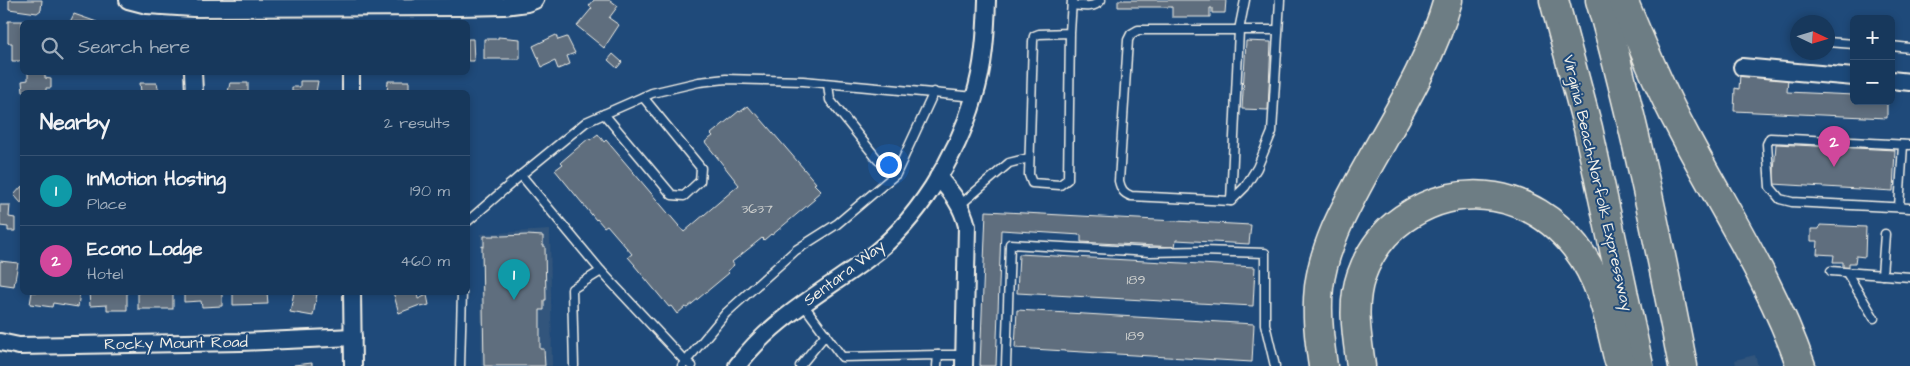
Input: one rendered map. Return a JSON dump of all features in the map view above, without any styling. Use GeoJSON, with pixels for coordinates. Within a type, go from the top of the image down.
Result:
{"type":"FeatureCollection","features":[{"type":"Feature","properties":{"kind":"highway"},"geometry":{"type":"LineString","coordinates":[[1323,366],[1317,312],[1321,276],[1332,238],[1347,205],[1416,82],[1429,54],[1448,0]]}},
{"type":"Feature","properties":{"kind":"highway","name":"Virginia Beach-Norfolk Expressway"},"geometry":{"type":"LineString","coordinates":[[1554,0],[1588,128],[1639,366]]}},
{"type":"Feature","properties":{"kind":"highway"},"geometry":{"type":"LineString","coordinates":[[1600,0],[1635,138],[1683,366]]}},
{"type":"Feature","properties":{"kind":"highway"},"geometry":{"type":"LineString","coordinates":[[1623,0],[1681,128],[1775,302],[1800,366]]}},
{"type":"Feature","properties":{"kind":"highway"},"geometry":{"type":"LineString","coordinates":[[1361,366],[1355,311],[1357,291],[1369,258],[1381,239],[1394,226],[1424,207],[1446,198],[1472,195],[1510,200],[1529,208],[1561,230],[1575,246],[1590,270],[1604,299],[1618,358],[1623,366]]}},
{"type":"Feature","properties":{"kind":"street"},"geometry":{"type":"LineString","coordinates":[[128,0],[147,5],[193,10],[350,10],[504,6],[535,0]]}},
{"type":"Feature","properties":{"kind":"street","name":"Sentara Way"},"geometry":{"type":"LineString","coordinates":[[737,366],[766,332],[811,296],[868,259],[885,244],[905,224],[938,177],[961,133],[975,97],[983,54],[987,0]]}},
{"type":"Feature","properties":{"kind":"street"},"geometry":{"type":"LineString","coordinates":[[1742,67],[1850,77]]}},
{"type":"Feature","properties":{"kind":"street"},"geometry":{"type":"LineString","coordinates":[[193,75],[194,90]]}},
{"type":"Feature","properties":{"kind":"street"},"geometry":{"type":"LineString","coordinates":[[351,75],[351,90]]}},
{"type":"Feature","properties":{"kind":"street"},"geometry":{"type":"LineString","coordinates":[[1895,80],[1910,82]]}},
{"type":"Feature","properties":{"kind":"street"},"geometry":{"type":"LineString","coordinates":[[938,177],[960,205],[966,226],[964,361]]}},
{"type":"Feature","properties":{"kind":"street"},"geometry":{"type":"LineString","coordinates":[[352,295],[353,366]]}},
{"type":"Feature","properties":{"kind":"street","name":"Rocky Mount Road"},"geometry":{"type":"LineString","coordinates":[[0,342],[19,346],[241,342],[353,337]]}},
{"type":"Feature","properties":{"kind":"lane"},"geometry":{"type":"LineString","coordinates":[[1070,33],[1039,34],[1034,36],[1029,158],[1029,180],[1032,183],[1060,185],[1068,179],[1072,3],[1088,7],[1098,4],[1101,0]]}},
{"type":"Feature","properties":{"kind":"lane"},"geometry":{"type":"LineString","coordinates":[[1231,201],[1239,30],[1245,0]]}},
{"type":"Feature","properties":{"kind":"lane"},"geometry":{"type":"LineString","coordinates":[[1278,30],[1138,30],[1131,34],[1128,40],[1119,181],[1121,189],[1131,196],[1231,201],[1245,187],[1257,168],[1272,132],[1280,0]]}},
{"type":"Feature","properties":{"kind":"lane"},"geometry":{"type":"LineString","coordinates":[[1835,43],[1850,44]]}},
{"type":"Feature","properties":{"kind":"lane"},"geometry":{"type":"LineString","coordinates":[[1895,46],[1910,48]]}},
{"type":"Feature","properties":{"kind":"lane"},"geometry":{"type":"LineString","coordinates":[[470,219],[586,122],[652,93],[699,82],[726,79],[828,84],[975,97]]}},
{"type":"Feature","properties":{"kind":"lane"},"geometry":{"type":"LineString","coordinates":[[828,84],[830,100],[878,160],[896,174]]}},
{"type":"Feature","properties":{"kind":"lane"},"geometry":{"type":"LineString","coordinates":[[521,175],[601,271],[686,364],[726,313],[789,257],[837,224],[896,174],[934,92]]}},
{"type":"Feature","properties":{"kind":"lane"},"geometry":{"type":"LineString","coordinates":[[604,114],[672,195],[684,196],[700,181],[701,168],[643,97]]}},
{"type":"Feature","properties":{"kind":"lane"},"geometry":{"type":"LineString","coordinates":[[1899,207],[1906,145],[1770,138],[1767,144],[1770,187],[1780,199],[1792,202],[1910,208]]}},
{"type":"Feature","properties":{"kind":"lane"},"geometry":{"type":"LineString","coordinates":[[960,205],[1009,163],[1029,158]]}},
{"type":"Feature","properties":{"kind":"lane"},"geometry":{"type":"LineString","coordinates":[[1882,275],[1885,234]]}},
{"type":"Feature","properties":{"kind":"lane"},"geometry":{"type":"LineString","coordinates":[[1006,366],[1010,244],[1150,252],[1201,251],[1265,254],[1265,324],[1275,366]]}},
{"type":"Feature","properties":{"kind":"lane"},"geometry":{"type":"LineString","coordinates":[[574,366],[572,289],[601,271]]}},
{"type":"Feature","properties":{"kind":"lane"},"geometry":{"type":"LineString","coordinates":[[1831,271],[1910,277]]}},
{"type":"Feature","properties":{"kind":"lane"},"geometry":{"type":"LineString","coordinates":[[1847,272],[1874,318]]}},
{"type":"Feature","properties":{"kind":"lane"},"geometry":{"type":"LineString","coordinates":[[460,366],[462,295]]}},
{"type":"Feature","properties":{"kind":"lane"},"geometry":{"type":"LineString","coordinates":[[803,304],[842,357],[842,366]]}},
{"type":"Feature","properties":{"kind":"lane"},"geometry":{"type":"LineString","coordinates":[[800,366],[826,334]]}},
{"type":"Feature","properties":{"kind":"lane"},"geometry":{"type":"LineString","coordinates":[[842,357],[938,355],[964,361]]}},
{"type":"Feature","properties":{"kind":"lane"},"geometry":{"type":"LineString","coordinates":[[937,366],[938,355]]}},
{"type":"Feature","properties":{"kind":"shaded area"},"geometry":{"type":"Polygon","coordinates":[[[550,230],[552,366],[481,366],[481,234],[550,230]]]}},
{"type":"Feature","properties":{"kind":"shaded area"},"geometry":{"type":"Polygon","coordinates":[[[1755,355],[1758,366],[1736,366],[1735,360],[1755,355]]]}},
{"type":"Feature","properties":{"kind":"building"},"geometry":{"type":"Polygon","coordinates":[[[9,0],[42,0],[41,10],[37,13],[9,9],[9,0]]]}},
{"type":"Feature","properties":{"kind":"building"},"geometry":{"type":"Polygon","coordinates":[[[594,0],[610,0],[618,6],[609,18],[619,25],[604,48],[577,26],[592,8],[589,6],[594,0]]]}},
{"type":"Feature","properties":{"kind":"building"},"geometry":{"type":"Polygon","coordinates":[[[1118,0],[1226,0],[1225,13],[1212,13],[1212,8],[1210,8],[1210,17],[1172,17],[1172,7],[1118,7],[1118,0]]]}},
{"type":"Feature","properties":{"kind":"building"},"geometry":{"type":"Polygon","coordinates":[[[74,14],[91,20],[71,20],[74,14]]]}},
{"type":"Feature","properties":{"kind":"building"},"geometry":{"type":"Polygon","coordinates":[[[8,21],[20,21],[20,61],[12,61],[12,43],[8,43],[8,21]]]}},
{"type":"Feature","properties":{"kind":"building"},"geometry":{"type":"Polygon","coordinates":[[[556,35],[558,40],[567,37],[575,53],[567,56],[570,64],[558,69],[555,61],[542,67],[533,46],[556,35]]]}},
{"type":"Feature","properties":{"kind":"building"},"geometry":{"type":"Polygon","coordinates":[[[498,37],[520,39],[520,59],[484,59],[484,39],[498,39],[498,37]]]}},
{"type":"Feature","properties":{"kind":"building"},"geometry":{"type":"Polygon","coordinates":[[[470,39],[473,39],[474,61],[470,61],[470,39]]]}},
{"type":"Feature","properties":{"kind":"building"},"geometry":{"type":"Polygon","coordinates":[[[1246,41],[1271,42],[1268,110],[1242,109],[1246,41]]]}},
{"type":"Feature","properties":{"kind":"building"},"geometry":{"type":"Polygon","coordinates":[[[613,54],[622,62],[617,68],[608,60],[613,54]]]}},
{"type":"Feature","properties":{"kind":"building"},"geometry":{"type":"Polygon","coordinates":[[[1740,74],[1788,77],[1787,92],[1850,95],[1850,105],[1887,105],[1887,118],[1734,111],[1735,88],[1739,89],[1740,74]]]}},
{"type":"Feature","properties":{"kind":"building"},"geometry":{"type":"Polygon","coordinates":[[[28,75],[45,75],[45,78],[51,79],[51,88],[46,88],[46,90],[23,90],[22,81],[28,80],[28,75]]]}},
{"type":"Feature","properties":{"kind":"building"},"geometry":{"type":"Polygon","coordinates":[[[300,81],[318,81],[316,90],[292,90],[292,87],[300,87],[300,81]]]}},
{"type":"Feature","properties":{"kind":"building"},"geometry":{"type":"Polygon","coordinates":[[[388,81],[409,81],[409,90],[387,90],[388,81]]]}},
{"type":"Feature","properties":{"kind":"building"},"geometry":{"type":"Polygon","coordinates":[[[140,83],[157,83],[159,90],[141,90],[140,83]]]}},
{"type":"Feature","properties":{"kind":"building"},"geometry":{"type":"Polygon","coordinates":[[[230,83],[248,83],[248,90],[228,90],[230,83]]]}},
{"type":"Feature","properties":{"kind":"building"},"geometry":{"type":"Polygon","coordinates":[[[748,106],[821,191],[813,198],[815,199],[772,235],[764,240],[762,238],[732,262],[734,265],[727,271],[729,273],[677,314],[671,306],[669,307],[628,257],[632,254],[607,225],[604,227],[596,220],[555,170],[563,164],[561,162],[589,138],[590,140],[598,134],[604,142],[606,140],[684,232],[739,185],[705,142],[713,136],[711,134],[748,106]]]}},
{"type":"Feature","properties":{"kind":"building"},"geometry":{"type":"Polygon","coordinates":[[[1776,144],[1895,150],[1893,191],[1773,184],[1776,144]]]}},
{"type":"Feature","properties":{"kind":"building"},"geometry":{"type":"Polygon","coordinates":[[[20,188],[20,202],[14,195],[20,188]]]}},
{"type":"Feature","properties":{"kind":"building"},"geometry":{"type":"Polygon","coordinates":[[[0,205],[10,205],[9,217],[15,218],[15,231],[8,231],[8,227],[0,226],[0,205]]]}},
{"type":"Feature","properties":{"kind":"building"},"geometry":{"type":"Polygon","coordinates":[[[986,211],[1251,225],[1249,244],[1176,240],[1175,247],[1081,242],[1081,235],[1001,230],[996,366],[980,366],[986,211]]]}},
{"type":"Feature","properties":{"kind":"building"},"geometry":{"type":"Polygon","coordinates":[[[1820,225],[1866,227],[1865,257],[1856,256],[1855,263],[1849,263],[1849,268],[1843,268],[1843,262],[1833,262],[1834,255],[1817,254],[1818,241],[1811,241],[1811,229],[1819,229],[1820,225]]]}},
{"type":"Feature","properties":{"kind":"building"},"geometry":{"type":"Polygon","coordinates":[[[484,236],[543,236],[543,246],[545,246],[546,300],[544,300],[544,310],[540,310],[540,349],[544,349],[545,366],[484,366],[482,246],[484,247],[484,236]]]}},
{"type":"Feature","properties":{"kind":"building"},"geometry":{"type":"Polygon","coordinates":[[[1019,254],[1255,267],[1253,306],[1017,293],[1019,254]]]}},
{"type":"Feature","properties":{"kind":"building"},"geometry":{"type":"Polygon","coordinates":[[[0,261],[18,263],[14,286],[0,284],[0,261]]]}},
{"type":"Feature","properties":{"kind":"building"},"geometry":{"type":"Polygon","coordinates":[[[32,295],[80,295],[78,307],[53,303],[52,307],[30,304],[32,295]]]}},
{"type":"Feature","properties":{"kind":"building"},"geometry":{"type":"Polygon","coordinates":[[[89,295],[127,295],[127,310],[107,310],[107,305],[90,306],[89,295]]]}},
{"type":"Feature","properties":{"kind":"building"},"geometry":{"type":"Polygon","coordinates":[[[138,295],[173,295],[173,309],[138,309],[138,295]]]}},
{"type":"Feature","properties":{"kind":"building"},"geometry":{"type":"Polygon","coordinates":[[[184,295],[222,295],[222,306],[202,307],[201,301],[184,302],[184,295]]]}},
{"type":"Feature","properties":{"kind":"building"},"geometry":{"type":"Polygon","coordinates":[[[233,295],[267,295],[268,304],[233,305],[233,295]]]}},
{"type":"Feature","properties":{"kind":"building"},"geometry":{"type":"Polygon","coordinates":[[[293,295],[317,295],[313,316],[290,312],[293,295]]]}},
{"type":"Feature","properties":{"kind":"building"},"geometry":{"type":"Polygon","coordinates":[[[394,295],[417,295],[418,299],[427,295],[429,305],[421,307],[420,305],[399,313],[394,295]]]}},
{"type":"Feature","properties":{"kind":"building"},"geometry":{"type":"Polygon","coordinates":[[[1017,310],[1254,324],[1252,362],[1015,348],[1017,310]]]}},
{"type":"Feature","properties":{"kind":"building"},"geometry":{"type":"Polygon","coordinates":[[[312,363],[312,366],[294,366],[294,365],[312,363]]]}},
{"type":"Feature","properties":{"kind":"place","name":"Econo Lodge"},"geometry":{"type":"Point","coordinates":[1834,167]}},
{"type":"Feature","properties":{"kind":"place","name":"InMotion Hosting"},"geometry":{"type":"Point","coordinates":[514,300]}}]}
